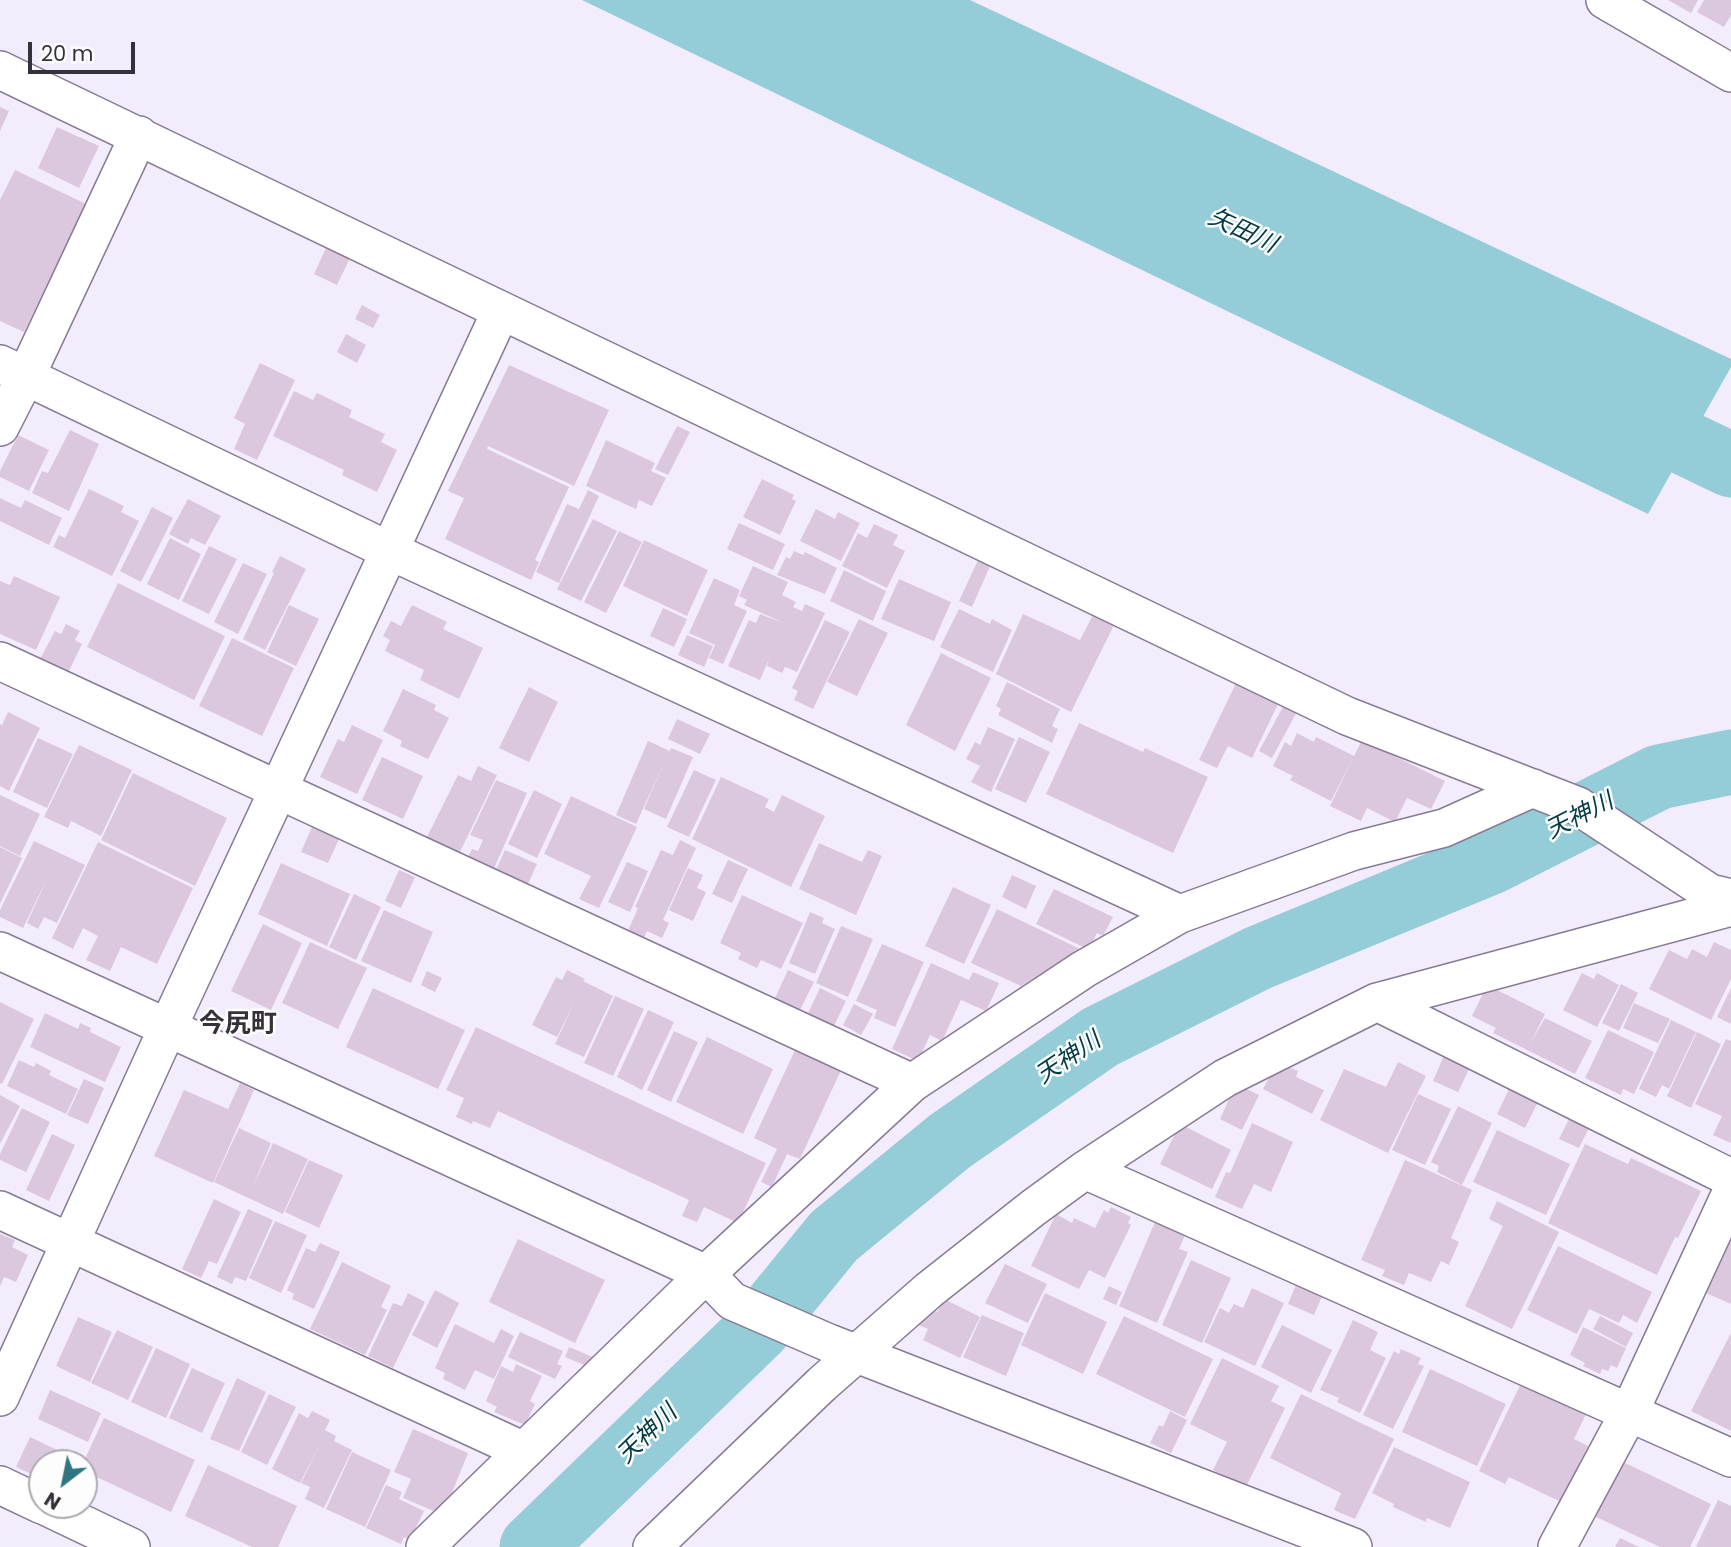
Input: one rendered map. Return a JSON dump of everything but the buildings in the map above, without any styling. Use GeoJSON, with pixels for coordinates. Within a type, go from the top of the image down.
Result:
{"type":"FeatureCollection","features":[{"type":"Feature","properties":{"kind":"street"},"geometry":{"type":"LineString","coordinates":[[1605,0],[1731,73]]}},
{"type":"Feature","properties":{"kind":"street"},"geometry":{"type":"LineString","coordinates":[[0,70],[1347,716],[1578,806],[1724,899]]}},
{"type":"Feature","properties":{"kind":"street"},"geometry":{"type":"LineString","coordinates":[[0,426],[13,370],[139,135]]}},
{"type":"Feature","properties":{"kind":"street"},"geometry":{"type":"LineString","coordinates":[[0,1397],[167,1027],[501,311]]}},
{"type":"Feature","properties":{"kind":"street"},"geometry":{"type":"LineString","coordinates":[[13,370],[388,550],[1180,914]]}},
{"type":"Feature","properties":{"kind":"street"},"geometry":{"type":"LineString","coordinates":[[0,661],[912,1083]]}},
{"type":"Feature","properties":{"kind":"street"},"geometry":{"type":"LineString","coordinates":[[425,1547],[706,1275],[912,1083],[1084,969],[1180,914],[1354,850],[1444,828],[1533,788]]}},
{"type":"Feature","properties":{"kind":"street"},"geometry":{"type":"LineString","coordinates":[[652,1547],[843,1348],[929,1290],[1086,1170],[1225,1078],[1377,1002],[1724,899]]}},
{"type":"Feature","properties":{"kind":"street"},"geometry":{"type":"LineString","coordinates":[[0,951],[706,1275],[732,1301],[843,1348],[1353,1547]]}},
{"type":"Feature","properties":{"kind":"street"},"geometry":{"type":"LineString","coordinates":[[1377,1002],[1731,1178]]}},
{"type":"Feature","properties":{"kind":"street"},"geometry":{"type":"LineString","coordinates":[[1086,1170],[1731,1458]]}},
{"type":"Feature","properties":{"kind":"street"},"geometry":{"type":"LineString","coordinates":[[1557,1547],[1630,1411],[1731,1193]]}},
{"type":"Feature","properties":{"kind":"street"},"geometry":{"type":"LineString","coordinates":[[0,1210],[524,1451]]}},
{"type":"Feature","properties":{"kind":"street"},"geometry":{"type":"LineString","coordinates":[[0,1485],[28,1498]]}},
{"type":"Feature","properties":{"kind":"street"},"geometry":{"type":"LineString","coordinates":[[72,1519],[131,1547]]}},
{"type":"Feature","properties":{"kind":"water"},"geometry":{"type":"Polygon","coordinates":[[[582,0],[970,0],[1731,359],[1731,367],[1648,514],[582,0]]]}},
{"type":"Feature","properties":{"kind":"waterway","name":"矢田川"},"geometry":{"type":"LineString","coordinates":[[1608,406],[1731,465]]}},
{"type":"Feature","properties":{"kind":"waterway","name":"天神川"},"geometry":{"type":"LineString","coordinates":[[532,1547],[758,1329],[834,1236],[950,1141],[1100,1037],[1258,958],[1491,862],[1659,777],[1731,762]]}},
{"type":"Feature","properties":{"kind":"district","name":"今尻町"},"geometry":{"type":"Point","coordinates":[238,1025]}}]}
